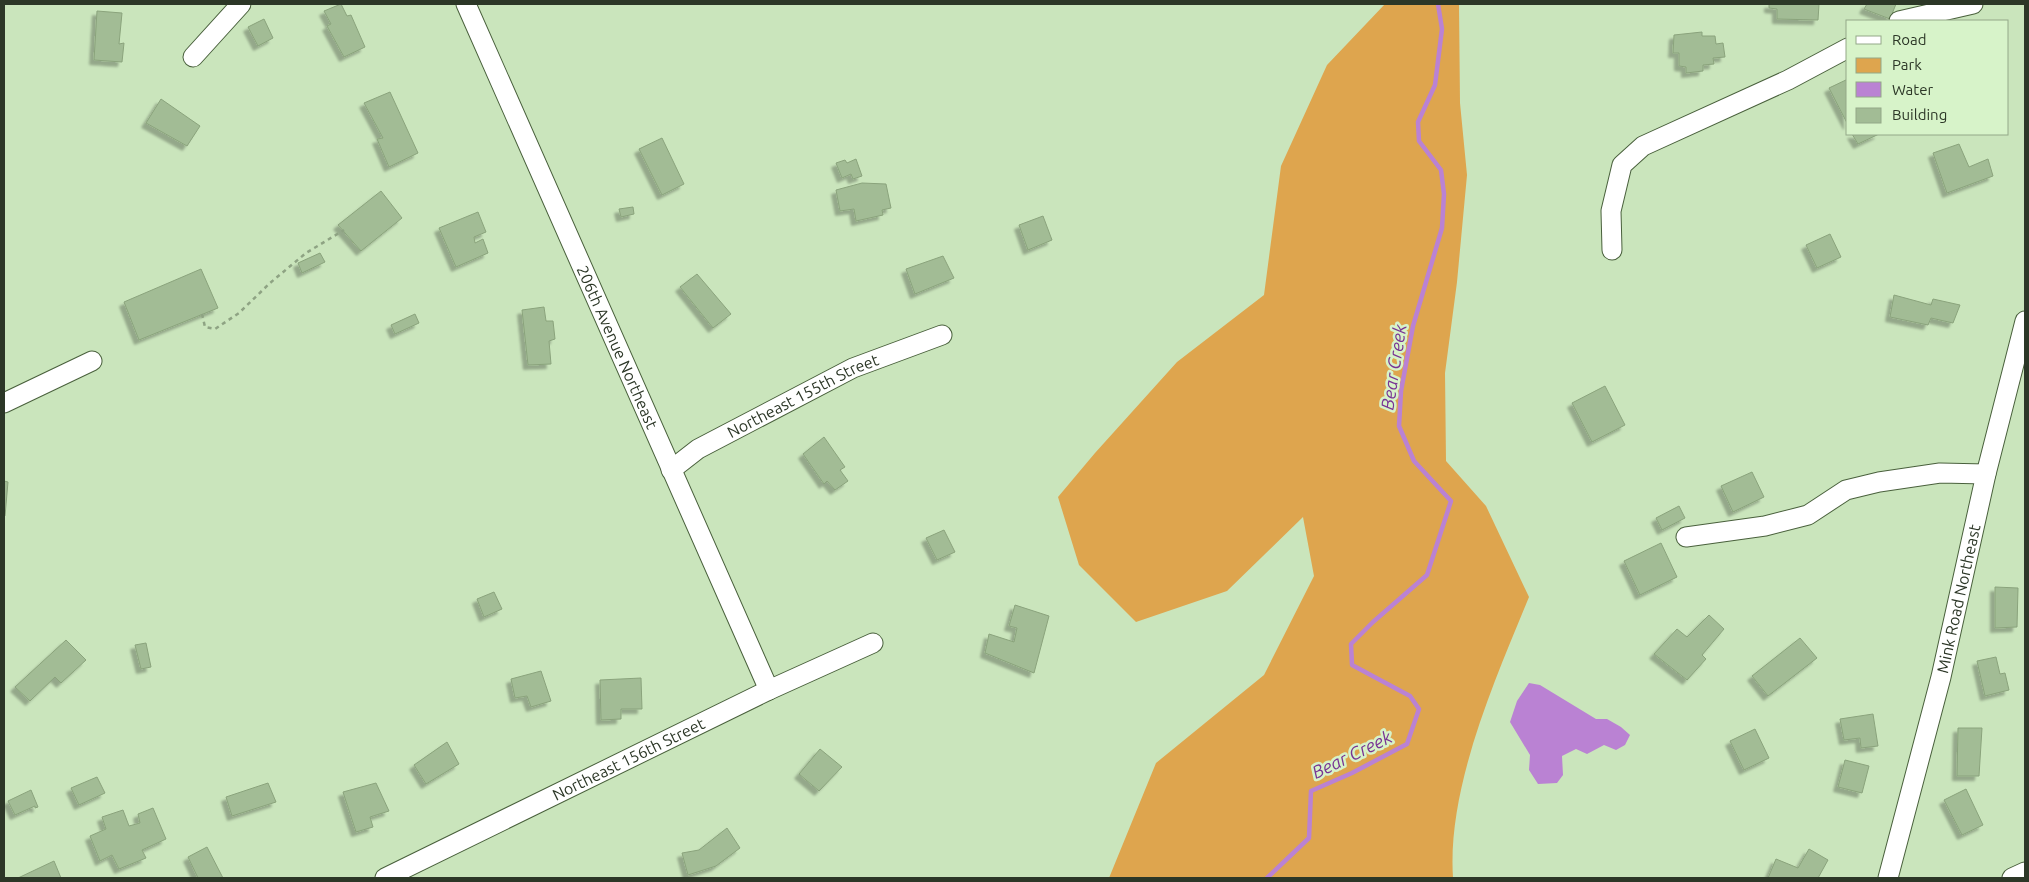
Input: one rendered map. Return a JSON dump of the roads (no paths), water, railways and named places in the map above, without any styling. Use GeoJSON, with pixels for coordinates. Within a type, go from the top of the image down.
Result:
{"type":"FeatureCollection","features":[{"type":"Feature","properties":{"kind":"street"},"geometry":{"type":"LineString","coordinates":[[193,57],[241,4]]}},
{"type":"Feature","properties":{"kind":"street","name":"206th Avenue Northeast"},"geometry":{"type":"LineString","coordinates":[[466,4],[769,690]]}},
{"type":"Feature","properties":{"kind":"street"},"geometry":{"type":"LineString","coordinates":[[1903,20],[1973,4]]}},
{"type":"Feature","properties":{"kind":"street"},"geometry":{"type":"LineString","coordinates":[[1612,250],[1610,210],[1622,164],[1643,146],[1788,80],[1846,49]]}},
{"type":"Feature","properties":{"kind":"street","name":"Mink Road Northeast"},"geometry":{"type":"LineString","coordinates":[[1888,878],[1941,677],[1986,474],[2025,321]]}},
{"type":"Feature","properties":{"kind":"street","name":"Northeast 155th Street"},"geometry":{"type":"LineString","coordinates":[[671,470],[698,449],[853,368],[942,335]]}},
{"type":"Feature","properties":{"kind":"street"},"geometry":{"type":"LineString","coordinates":[[4,403],[92,361]]}},
{"type":"Feature","properties":{"kind":"street"},"geometry":{"type":"LineString","coordinates":[[1686,537],[1765,526],[1808,515],[1846,490],[1879,482],[1940,473],[1986,474]]}},
{"type":"Feature","properties":{"kind":"street","name":"Northeast 156th Street"},"geometry":{"type":"LineString","coordinates":[[385,878],[769,690],[874,643]]}},
{"type":"Feature","properties":{"kind":"street"},"geometry":{"type":"LineString","coordinates":[[2012,878],[2025,872]]}},
{"type":"Feature","properties":{"kind":"water"},"geometry":{"type":"Polygon","coordinates":[[[1529,683],[1540,685],[1596,719],[1607,719],[1621,727],[1630,735],[1625,745],[1616,750],[1604,745],[1587,754],[1576,749],[1562,756],[1563,775],[1557,783],[1538,784],[1529,770],[1530,755],[1510,722],[1517,701],[1529,683]]]}},
{"type":"Feature","properties":{"kind":"waterway","name":"Bear Creek"},"geometry":{"type":"LineString","coordinates":[[1267,878],[1309,838],[1311,791],[1352,773],[1407,744],[1419,709],[1410,696],[1352,665],[1351,644],[1373,622],[1427,575],[1451,501],[1414,461],[1399,426],[1401,391],[1413,326],[1442,228],[1444,194],[1441,170],[1419,141],[1418,122],[1435,85],[1442,29],[1438,4]]}}]}
